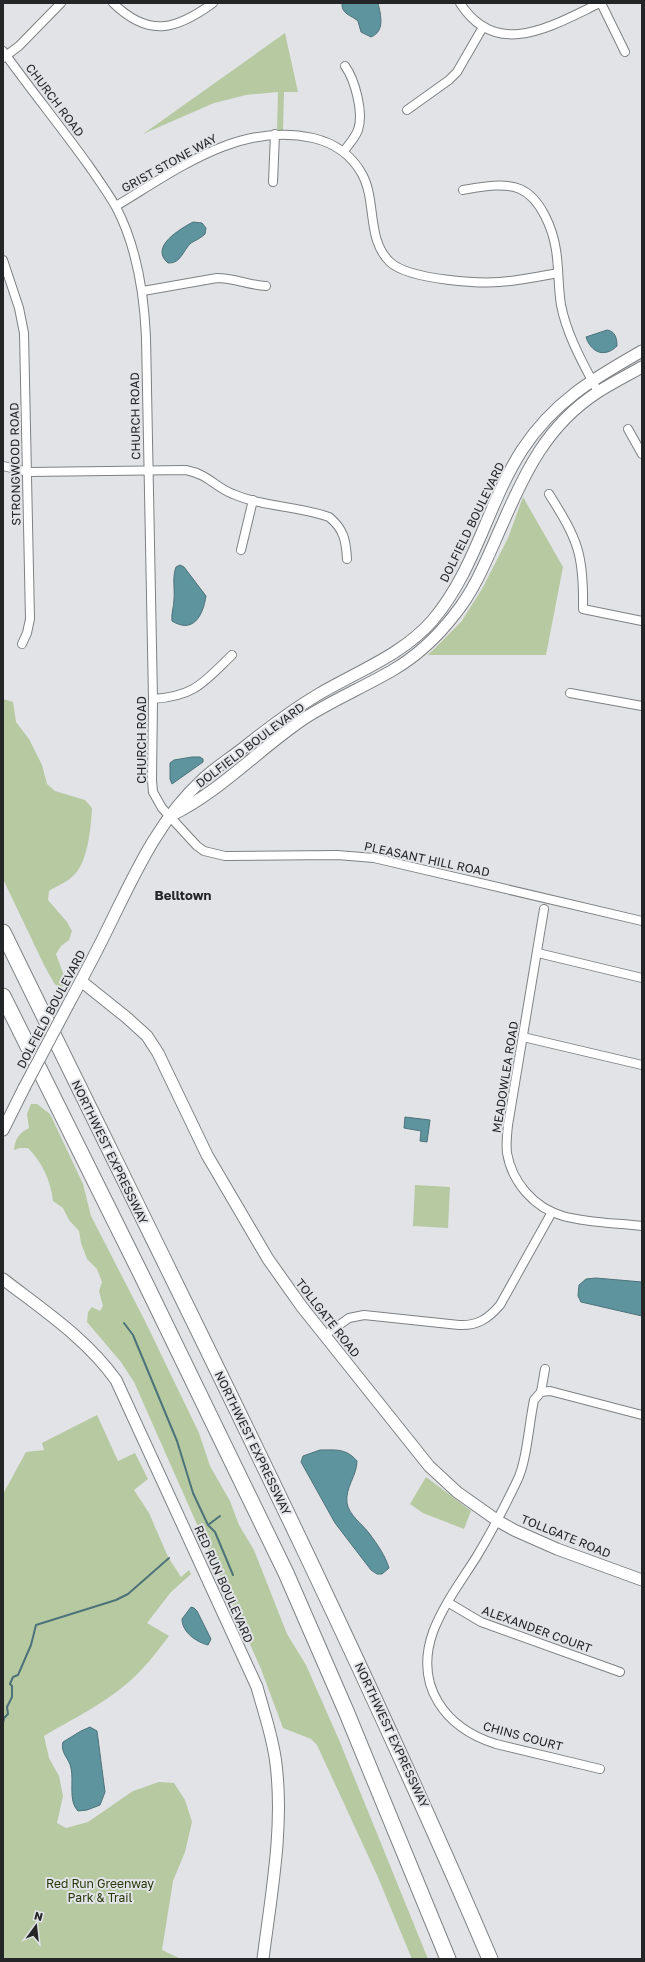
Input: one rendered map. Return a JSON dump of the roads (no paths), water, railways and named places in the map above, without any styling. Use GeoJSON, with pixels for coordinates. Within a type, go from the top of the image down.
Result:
{"type":"FeatureCollection","features":[{"type":"Feature","properties":{"kind":"highway","name":"NORTHWEST EXPRESSWAY"},"geometry":{"type":"LineString","coordinates":[[3,932],[298,1535],[435,1830],[490,1959]]}},
{"type":"Feature","properties":{"kind":"highway"},"geometry":{"type":"LineString","coordinates":[[3,996],[140,1272],[286,1573],[346,1711],[448,1959]]}},
{"type":"Feature","properties":{"kind":"main road","name":"DOLFIELD BOULEVARD"},"geometry":{"type":"LineString","coordinates":[[3,1130],[81,981],[142,857],[170,816],[190,791],[275,724],[320,693],[388,657],[417,636],[445,605],[459,584],[510,472],[522,450],[555,410],[571,395],[592,380],[642,351]]}},
{"type":"Feature","properties":{"kind":"main road","name":"DOLFIELD BOULEVARD"},"geometry":{"type":"LineString","coordinates":[[170,816],[185,809],[305,718],[394,669],[435,637],[456,614],[471,591],[485,564],[522,480],[535,456],[563,422],[598,392],[642,367]]}},
{"type":"Feature","properties":{"kind":"main road","name":"TOLLGATE ROAD"},"geometry":{"type":"LineString","coordinates":[[81,981],[137,1026],[154,1047],[207,1155],[244,1221],[286,1286],[429,1466],[457,1492],[498,1521],[557,1549],[642,1580]]}},
{"type":"Feature","properties":{"kind":"main road","name":"RED RUN BOULEVARD"},"geometry":{"type":"LineString","coordinates":[[3,1279],[76,1335],[98,1356],[116,1380],[151,1453],[257,1687],[266,1713],[274,1749],[278,1792],[278,1820],[264,1959]]}},
{"type":"Feature","properties":{"kind":"street"},"geometry":{"type":"LineString","coordinates":[[4,55],[19,46],[61,3]]}},
{"type":"Feature","properties":{"kind":"street"},"geometry":{"type":"LineString","coordinates":[[113,3],[122,12],[137,21],[155,26],[165,26],[184,22],[213,3]]}},
{"type":"Feature","properties":{"kind":"street"},"geometry":{"type":"LineString","coordinates":[[460,3],[474,21],[483,27],[508,34],[525,34],[546,28],[600,3],[625,52]]}},
{"type":"Feature","properties":{"kind":"street"},"geometry":{"type":"LineString","coordinates":[[407,110],[449,80],[457,72],[483,27]]}},
{"type":"Feature","properties":{"kind":"street","name":"CHURCH ROAD"},"geometry":{"type":"LineString","coordinates":[[4,55],[75,146],[116,206],[130,240],[142,291],[146,337],[147,470],[153,699],[153,792],[157,801],[170,816]]}},
{"type":"Feature","properties":{"kind":"street"},"geometry":{"type":"LineString","coordinates":[[344,151],[354,137],[360,122],[355,83],[345,66]]}},
{"type":"Feature","properties":{"kind":"street"},"geometry":{"type":"LineString","coordinates":[[273,182],[275,134]]}},
{"type":"Feature","properties":{"kind":"street","name":"GRIST STONE WAY"},"geometry":{"type":"LineString","coordinates":[[116,206],[216,149],[239,140],[275,134],[306,136],[322,140],[344,151],[355,162],[363,175],[368,190],[379,248],[389,261],[400,268],[433,277],[492,282],[510,281],[558,273]]}},
{"type":"Feature","properties":{"kind":"street"},"geometry":{"type":"LineString","coordinates":[[463,190],[487,186],[512,186],[521,189],[538,204],[552,234],[556,250],[565,321],[572,339],[598,392]]}},
{"type":"Feature","properties":{"kind":"street","name":"STRONGWOOD ROAD"},"geometry":{"type":"LineString","coordinates":[[3,260],[23,319],[28,472],[30,619],[27,633],[22,644]]}},
{"type":"Feature","properties":{"kind":"street"},"geometry":{"type":"LineString","coordinates":[[142,291],[217,278],[227,278],[247,284],[266,286]]}},
{"type":"Feature","properties":{"kind":"street"},"geometry":{"type":"LineString","coordinates":[[628,429],[642,454]]}},
{"type":"Feature","properties":{"kind":"street"},"geometry":{"type":"LineString","coordinates":[[3,466],[28,472],[147,470],[186,470],[196,472],[232,494],[252,500],[318,513],[329,517],[338,524],[344,533],[347,559]]}},
{"type":"Feature","properties":{"kind":"street"},"geometry":{"type":"LineString","coordinates":[[549,494],[570,527],[578,549],[583,572],[582,609],[642,621]]}},
{"type":"Feature","properties":{"kind":"street"},"geometry":{"type":"LineString","coordinates":[[241,550],[252,500]]}},
{"type":"Feature","properties":{"kind":"street"},"geometry":{"type":"LineString","coordinates":[[153,699],[172,697],[196,688],[232,655]]}},
{"type":"Feature","properties":{"kind":"street"},"geometry":{"type":"LineString","coordinates":[[570,693],[642,706]]}},
{"type":"Feature","properties":{"kind":"street","name":"PLEASANT HILL ROAD"},"geometry":{"type":"LineString","coordinates":[[170,816],[197,846],[214,854],[238,856],[342,855],[374,858],[642,921]]}},
{"type":"Feature","properties":{"kind":"street","name":"MEADOWLEA ROAD"},"geometry":{"type":"LineString","coordinates":[[544,909],[538,953],[508,1125],[507,1152],[515,1178],[530,1197],[552,1212],[577,1219],[642,1226]]}},
{"type":"Feature","properties":{"kind":"street"},"geometry":{"type":"LineString","coordinates":[[538,953],[642,978]]}},
{"type":"Feature","properties":{"kind":"street"},"geometry":{"type":"LineString","coordinates":[[523,1037],[642,1065]]}},
{"type":"Feature","properties":{"kind":"street"},"geometry":{"type":"LineString","coordinates":[[325,1335],[349,1318],[364,1315],[468,1326],[484,1320],[500,1305],[552,1212]]}},
{"type":"Feature","properties":{"kind":"street","name":"CHINS COURT"},"geometry":{"type":"LineString","coordinates":[[544,1369],[541,1392],[534,1400],[518,1479],[506,1501],[498,1521],[448,1603],[434,1630],[427,1661],[430,1684],[441,1707],[449,1718],[469,1734],[482,1740],[600,1769]]}},
{"type":"Feature","properties":{"kind":"street"},"geometry":{"type":"LineString","coordinates":[[541,1392],[550,1391],[642,1415]]}},
{"type":"Feature","properties":{"kind":"street","name":"ALEXANDER COURT"},"geometry":{"type":"LineString","coordinates":[[448,1603],[481,1622],[498,1629],[620,1672]]}},
{"type":"Feature","properties":{"kind":"water"},"geometry":{"type":"Polygon","coordinates":[[[342,3],[378,3],[381,23],[378,31],[371,37],[361,32],[358,21],[343,10],[342,3]]]}},
{"type":"Feature","properties":{"kind":"water"},"geometry":{"type":"Polygon","coordinates":[[[193,222],[202,223],[206,228],[205,234],[191,243],[179,259],[172,263],[168,263],[163,257],[162,251],[164,245],[174,234],[193,222]]]}},
{"type":"Feature","properties":{"kind":"water"},"geometry":{"type":"Polygon","coordinates":[[[607,330],[615,335],[617,346],[608,352],[599,352],[591,347],[586,337],[607,330]]]}},
{"type":"Feature","properties":{"kind":"water"},"geometry":{"type":"Polygon","coordinates":[[[180,565],[184,567],[206,596],[205,603],[196,621],[186,625],[172,621],[174,575],[176,567],[180,565]]]}},
{"type":"Feature","properties":{"kind":"water"},"geometry":{"type":"Polygon","coordinates":[[[200,757],[203,759],[203,762],[172,784],[170,779],[170,763],[174,760],[200,757]]]}},
{"type":"Feature","properties":{"kind":"water"},"geometry":{"type":"Polygon","coordinates":[[[405,1117],[430,1120],[427,1142],[420,1141],[421,1131],[404,1128],[405,1117]]]}},
{"type":"Feature","properties":{"kind":"water"},"geometry":{"type":"Polygon","coordinates":[[[596,1278],[642,1282],[642,1316],[581,1302],[578,1296],[579,1285],[586,1279],[596,1278]]]}},
{"type":"Feature","properties":{"kind":"water"},"geometry":{"type":"Polygon","coordinates":[[[320,1450],[336,1450],[345,1452],[357,1461],[355,1472],[349,1487],[347,1503],[350,1511],[378,1545],[385,1559],[389,1568],[382,1574],[377,1574],[371,1570],[335,1523],[301,1462],[303,1456],[320,1450]]]}},
{"type":"Feature","properties":{"kind":"water"},"geometry":{"type":"Polygon","coordinates":[[[191,1607],[197,1611],[211,1639],[208,1645],[194,1639],[184,1628],[182,1619],[191,1607]]]}},
{"type":"Feature","properties":{"kind":"water"},"geometry":{"type":"Polygon","coordinates":[[[90,1727],[97,1731],[105,1792],[100,1805],[87,1810],[78,1811],[73,1802],[72,1796],[71,1768],[62,1746],[63,1742],[90,1727]]]}},
{"type":"Feature","properties":{"kind":"waterway"},"geometry":{"type":"LineString","coordinates":[[124,1323],[133,1335],[177,1441],[193,1493],[208,1525],[215,1532],[233,1575]]}},
{"type":"Feature","properties":{"kind":"waterway"},"geometry":{"type":"LineString","coordinates":[[208,1525],[220,1516]]}},
{"type":"Feature","properties":{"kind":"waterway"},"geometry":{"type":"LineString","coordinates":[[3,1723],[4,1718],[8,1714],[7,1707],[12,1697],[12,1686],[10,1684],[13,1677],[18,1675],[31,1645],[36,1625],[116,1600],[128,1594],[169,1558]]}},
{"type":"Feature","properties":{"kind":"district","name":"Belltown"},"geometry":{"type":"Point","coordinates":[183,895]}},
{"type":"Feature","properties":{"kind":"park label","name":"Red Run Greenway Park & Trail"},"geometry":{"type":"Point","coordinates":[100,1890]}}]}
